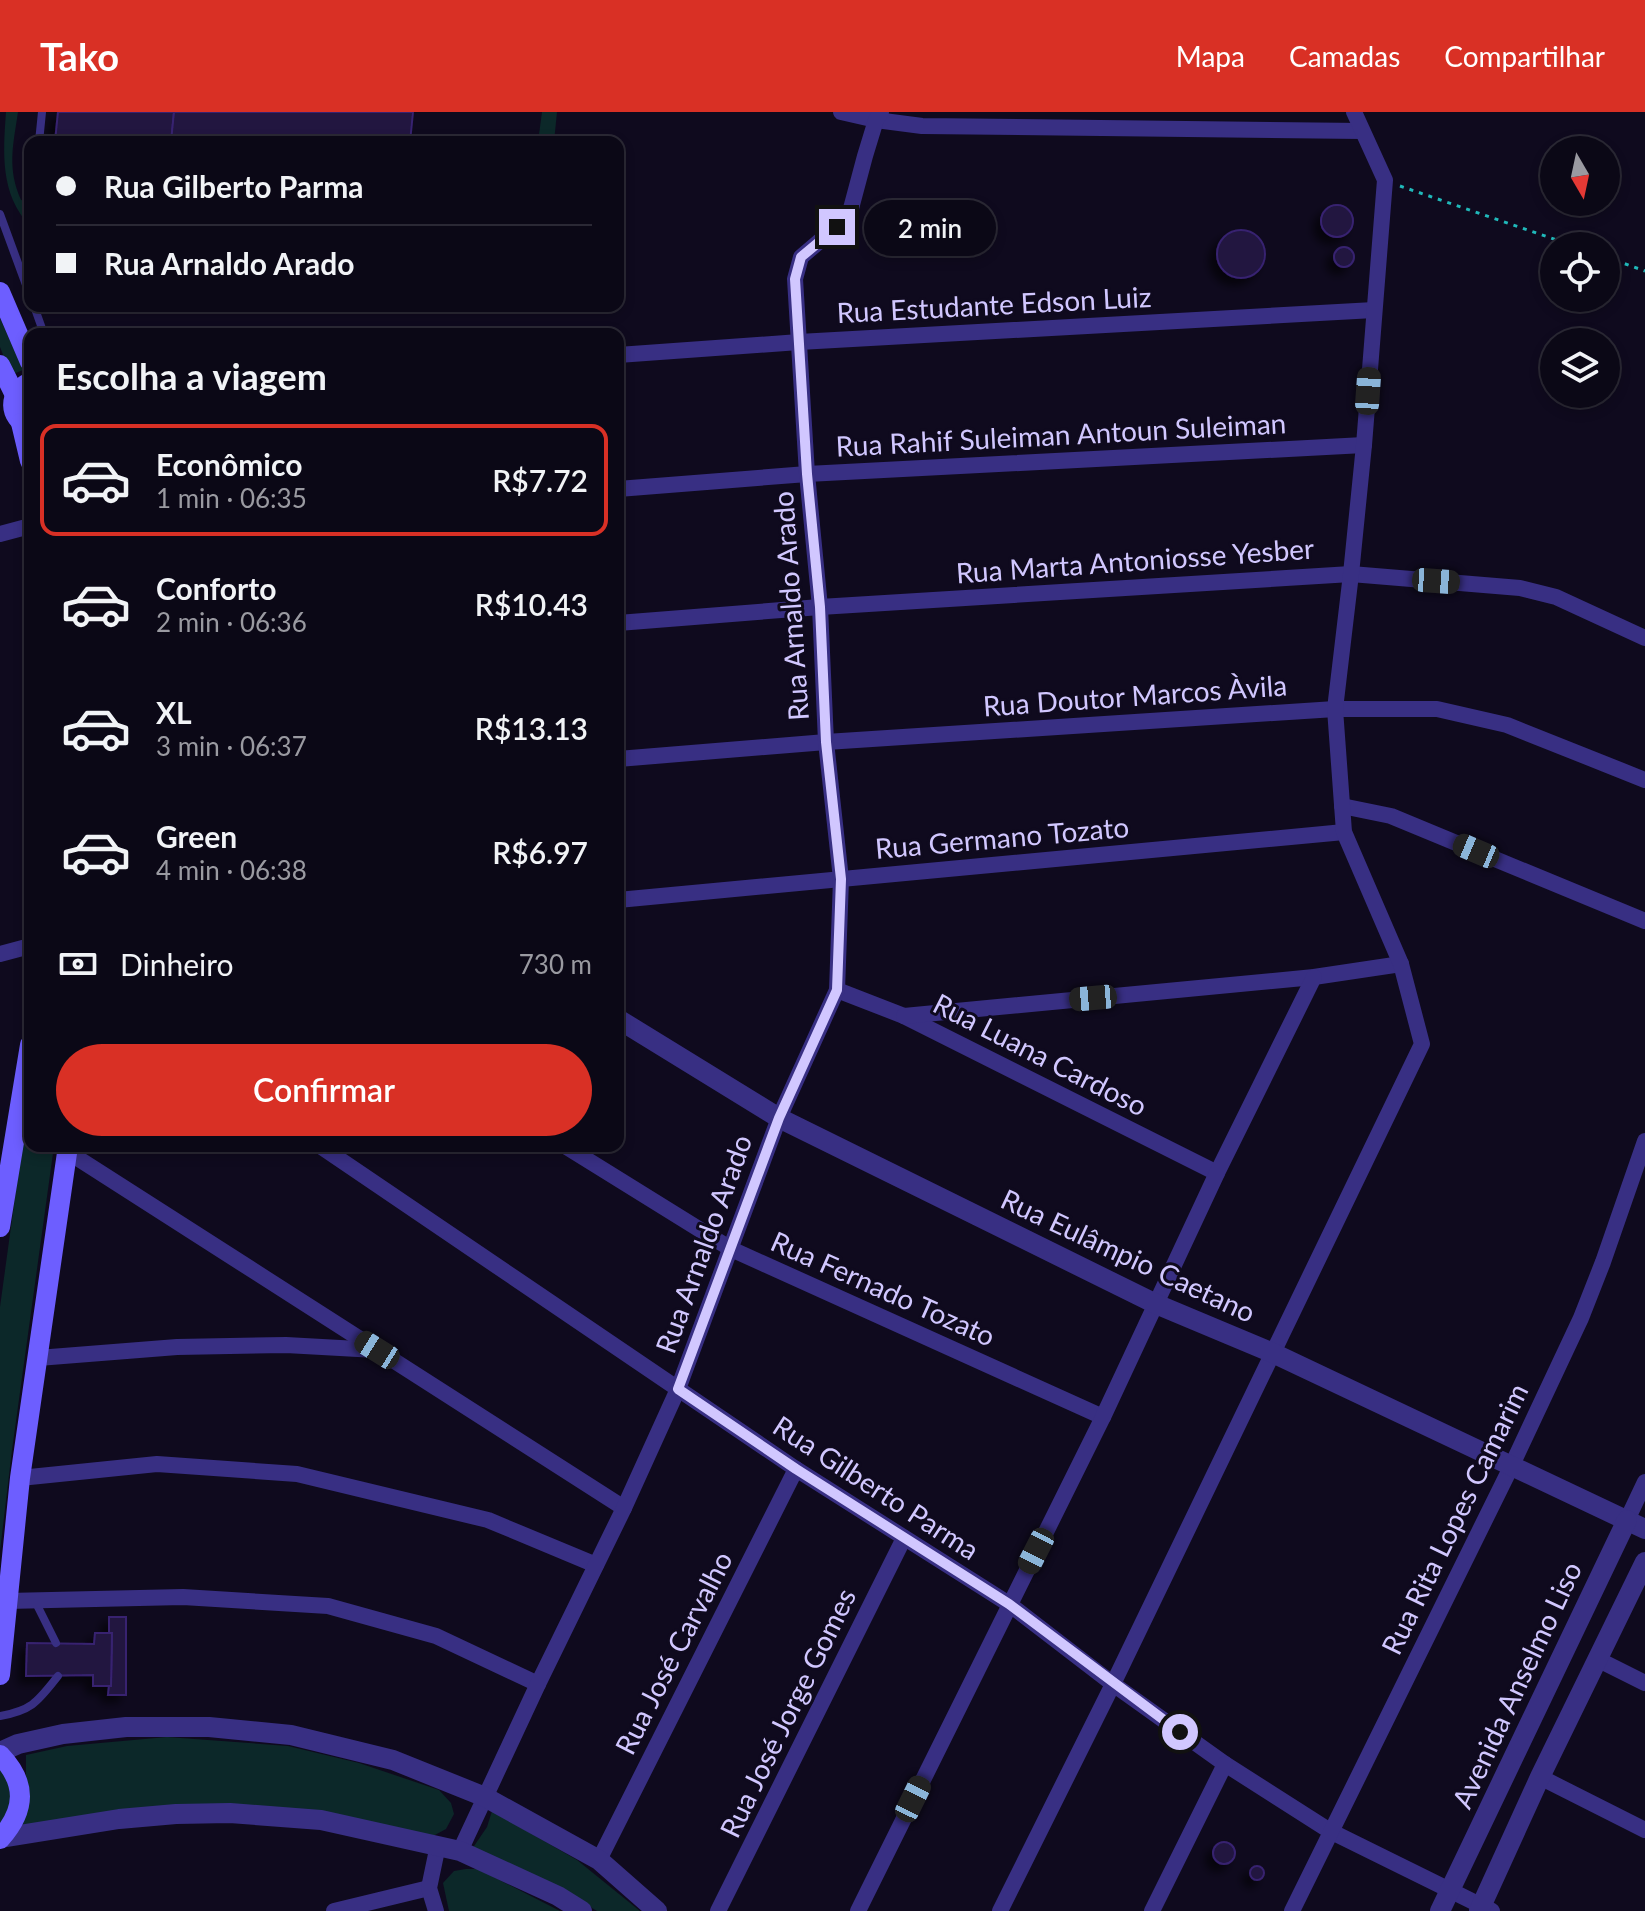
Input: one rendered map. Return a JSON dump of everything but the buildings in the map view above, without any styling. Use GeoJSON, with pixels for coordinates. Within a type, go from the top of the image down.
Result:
{"type":"FeatureCollection","features":[{"type":"Feature","properties":{"kind":"main road"},"geometry":{"type":"LineString","coordinates":[[0,292],[24,348]]}},
{"type":"Feature","properties":{"kind":"main road"},"geometry":{"type":"LineString","coordinates":[[0,365],[22,389],[13,407],[24,425]]}},
{"type":"Feature","properties":{"kind":"main road"},"geometry":{"type":"LineString","coordinates":[[0,1227],[24,1083]]}},
{"type":"Feature","properties":{"kind":"main road"},"geometry":{"type":"LineString","coordinates":[[0,1675],[20,1478],[68,1152]]}},
{"type":"Feature","properties":{"kind":"main road"},"geometry":{"type":"LineString","coordinates":[[0,1754],[12,1767],[20,1785],[20,1805],[14,1823],[0,1838]]}},
{"type":"Feature","properties":{"kind":"street"},"geometry":{"type":"LineString","coordinates":[[841,112],[922,126],[1362,131]]}},
{"type":"Feature","properties":{"kind":"street"},"geometry":{"type":"LineString","coordinates":[[1000,1911],[1422,1044],[1401,964],[1344,832],[1342,806],[1335,709],[1364,445],[1385,180],[1354,112]]}},
{"type":"Feature","properties":{"kind":"street","name":"Rua Arnaldo Arado"},"geometry":{"type":"LineString","coordinates":[[460,1851],[678,1389],[779,1118],[837,990],[841,879],[826,742],[820,607],[807,474],[795,279],[801,257],[849,216],[878,116]]}},
{"type":"Feature","properties":{"kind":"street","name":"Rua Estudante Edson Luiz"},"geometry":{"type":"LineString","coordinates":[[624,355],[1374,310]]}},
{"type":"Feature","properties":{"kind":"street","name":"Rua Rahif Suleiman Antoun Suleiman"},"geometry":{"type":"LineString","coordinates":[[624,489],[807,474],[1364,445]]}},
{"type":"Feature","properties":{"kind":"street"},"geometry":{"type":"LineString","coordinates":[[0,534],[24,528]]}},
{"type":"Feature","properties":{"kind":"street","name":"Rua Marta Antoniosse Yesber"},"geometry":{"type":"LineString","coordinates":[[624,623],[820,607],[1351,574],[1520,588],[1556,597],[1645,638]]}},
{"type":"Feature","properties":{"kind":"street","name":"Rua Doutor Marcos Àvila"},"geometry":{"type":"LineString","coordinates":[[624,759],[826,742],[1335,709],[1437,709],[1507,725],[1645,780]]}},
{"type":"Feature","properties":{"kind":"street"},"geometry":{"type":"LineString","coordinates":[[1342,806],[1391,816],[1645,921]]}},
{"type":"Feature","properties":{"kind":"street","name":"Rua Germano Tozato"},"geometry":{"type":"LineString","coordinates":[[624,899],[1344,832]]}},
{"type":"Feature","properties":{"kind":"street"},"geometry":{"type":"LineString","coordinates":[[0,954],[24,948]]}},
{"type":"Feature","properties":{"kind":"street"},"geometry":{"type":"LineString","coordinates":[[904,1016],[1314,977],[1401,964]]}},
{"type":"Feature","properties":{"kind":"street"},"geometry":{"type":"LineString","coordinates":[[858,1911],[1103,1417],[1217,1173],[1314,977]]}},
{"type":"Feature","properties":{"kind":"street","name":"Rua Luana Cardoso"},"geometry":{"type":"LineString","coordinates":[[837,990],[904,1016],[1217,1173]]}},
{"type":"Feature","properties":{"kind":"street","name":"Rua Eulâmpio Caetano"},"geometry":{"type":"LineString","coordinates":[[624,1023],[779,1118],[1156,1304],[1273,1353],[1636,1524]]}},
{"type":"Feature","properties":{"kind":"street","name":"Rua Rita Lopes Camarim"},"geometry":{"type":"LineString","coordinates":[[1292,1911],[1581,1318],[1645,1141]]}},
{"type":"Feature","properties":{"kind":"street"},"geometry":{"type":"LineString","coordinates":[[73,1152],[624,1508]]}},
{"type":"Feature","properties":{"kind":"street","name":"Rua Gilberto Parma"},"geometry":{"type":"LineString","coordinates":[[329,1152],[796,1469],[1009,1604],[1225,1764],[1330,1831],[1484,1909]]}},
{"type":"Feature","properties":{"kind":"street","name":"Rua Fernado Tozato"},"geometry":{"type":"LineString","coordinates":[[575,1152],[731,1249],[1103,1417]]}},
{"type":"Feature","properties":{"kind":"street"},"geometry":{"type":"LineString","coordinates":[[38,1358],[177,1347],[255,1345],[377,1350]]}},
{"type":"Feature","properties":{"kind":"street"},"geometry":{"type":"LineString","coordinates":[[20,1478],[157,1464],[297,1474],[488,1520],[596,1565]]}},
{"type":"Feature","properties":{"kind":"street","name":"Rua José Carvalho"},"geometry":{"type":"LineString","coordinates":[[599,1860],[796,1469]]}},
{"type":"Feature","properties":{"kind":"street","name":"Avenida Anselmo Liso"},"geometry":{"type":"LineString","coordinates":[[1440,1911],[1636,1524],[1645,1482]]}},
{"type":"Feature","properties":{"kind":"street","name":"Rua José Jorge Gomes"},"geometry":{"type":"LineString","coordinates":[[718,1911],[904,1538]]}},
{"type":"Feature","properties":{"kind":"street"},"geometry":{"type":"LineString","coordinates":[[1484,1909],[1540,1777],[1645,1562]]}},
{"type":"Feature","properties":{"kind":"street"},"geometry":{"type":"LineString","coordinates":[[7,1601],[183,1597],[328,1606],[436,1636],[538,1684]]}},
{"type":"Feature","properties":{"kind":"street"},"geometry":{"type":"LineString","coordinates":[[1597,1659],[1645,1683]]}},
{"type":"Feature","properties":{"kind":"street"},"geometry":{"type":"LineString","coordinates":[[0,1754],[18,1744],[63,1734],[126,1727],[223,1728],[291,1735],[393,1760],[485,1797],[599,1860],[657,1911]]}},
{"type":"Feature","properties":{"kind":"street"},"geometry":{"type":"LineString","coordinates":[[1152,1911],[1225,1764]]}},
{"type":"Feature","properties":{"kind":"street"},"geometry":{"type":"LineString","coordinates":[[1540,1777],[1645,1830]]}},
{"type":"Feature","properties":{"kind":"street"},"geometry":{"type":"LineString","coordinates":[[0,1838],[119,1819],[176,1814],[230,1813],[321,1820],[460,1851],[558,1896],[582,1911]]}},
{"type":"Feature","properties":{"kind":"street"},"geometry":{"type":"LineString","coordinates":[[436,1911],[429,1888],[438,1845]]}},
{"type":"Feature","properties":{"kind":"street"},"geometry":{"type":"LineString","coordinates":[[334,1911],[429,1888]]}},
{"type":"Feature","properties":{"kind":"lane"},"geometry":{"type":"LineString","coordinates":[[40,136],[42,112]]}},
{"type":"Feature","properties":{"kind":"lane"},"geometry":{"type":"LineString","coordinates":[[0,214],[24,280]]}},
{"type":"Feature","properties":{"kind":"lane"},"geometry":{"type":"LineString","coordinates":[[35,1601],[56,1643]]}},
{"type":"Feature","properties":{"kind":"lane"},"geometry":{"type":"LineString","coordinates":[[0,1716],[21,1712],[40,1699],[58,1676]]}},
{"type":"Feature","properties":{"kind":"path"},"geometry":{"type":"LineString","coordinates":[[1385,180],[1540,234]]}},
{"type":"Feature","properties":{"kind":"path"},"geometry":{"type":"LineString","coordinates":[[1620,262],[1645,271]]}},
{"type":"Feature","properties":{"kind":"green space"},"geometry":{"type":"Polygon","coordinates":[[[6,112],[18,112],[13,167],[17,188],[21,200],[24,200],[24,219],[8,187],[4,143],[6,112]]]}},
{"type":"Feature","properties":{"kind":"green space"},"geometry":{"type":"Polygon","coordinates":[[[542,112],[557,112],[555,136],[539,136],[542,112]]]}},
{"type":"Feature","properties":{"kind":"green space"},"geometry":{"type":"Polygon","coordinates":[[[0,318],[23,370],[11,375],[0,347],[0,318]]]}},
{"type":"Feature","properties":{"kind":"green space"},"geometry":{"type":"Polygon","coordinates":[[[24,1132],[24,1152],[53,1152],[0,1551],[0,1307],[24,1132]]]}},
{"type":"Feature","properties":{"kind":"green space"},"geometry":{"type":"Polygon","coordinates":[[[167,1737],[288,1746],[359,1763],[439,1790],[451,1803],[454,1814],[446,1829],[433,1836],[285,1808],[21,1831],[26,1795],[26,1755],[67,1746],[167,1737]]]}},
{"type":"Feature","properties":{"kind":"green space"},"geometry":{"type":"Polygon","coordinates":[[[0,1764],[8,1774],[13,1808],[0,1830],[0,1764]]]}},
{"type":"Feature","properties":{"kind":"green space"},"geometry":{"type":"Polygon","coordinates":[[[492,1811],[577,1860],[640,1911],[597,1911],[562,1890],[472,1849],[487,1827],[492,1811]]]}},
{"type":"Feature","properties":{"kind":"green space"},"geometry":{"type":"Polygon","coordinates":[[[478,1869],[560,1911],[449,1911],[443,1883],[454,1871],[478,1869]]]}},
{"type":"Feature","properties":{"kind":"route"},"geometry":{"type":"LineString","coordinates":[[837,227],[801,257],[795,279],[807,474],[820,607],[826,742],[841,879],[837,990],[779,1118],[678,1389],[796,1469],[1009,1604],[1180,1732]]}}]}
